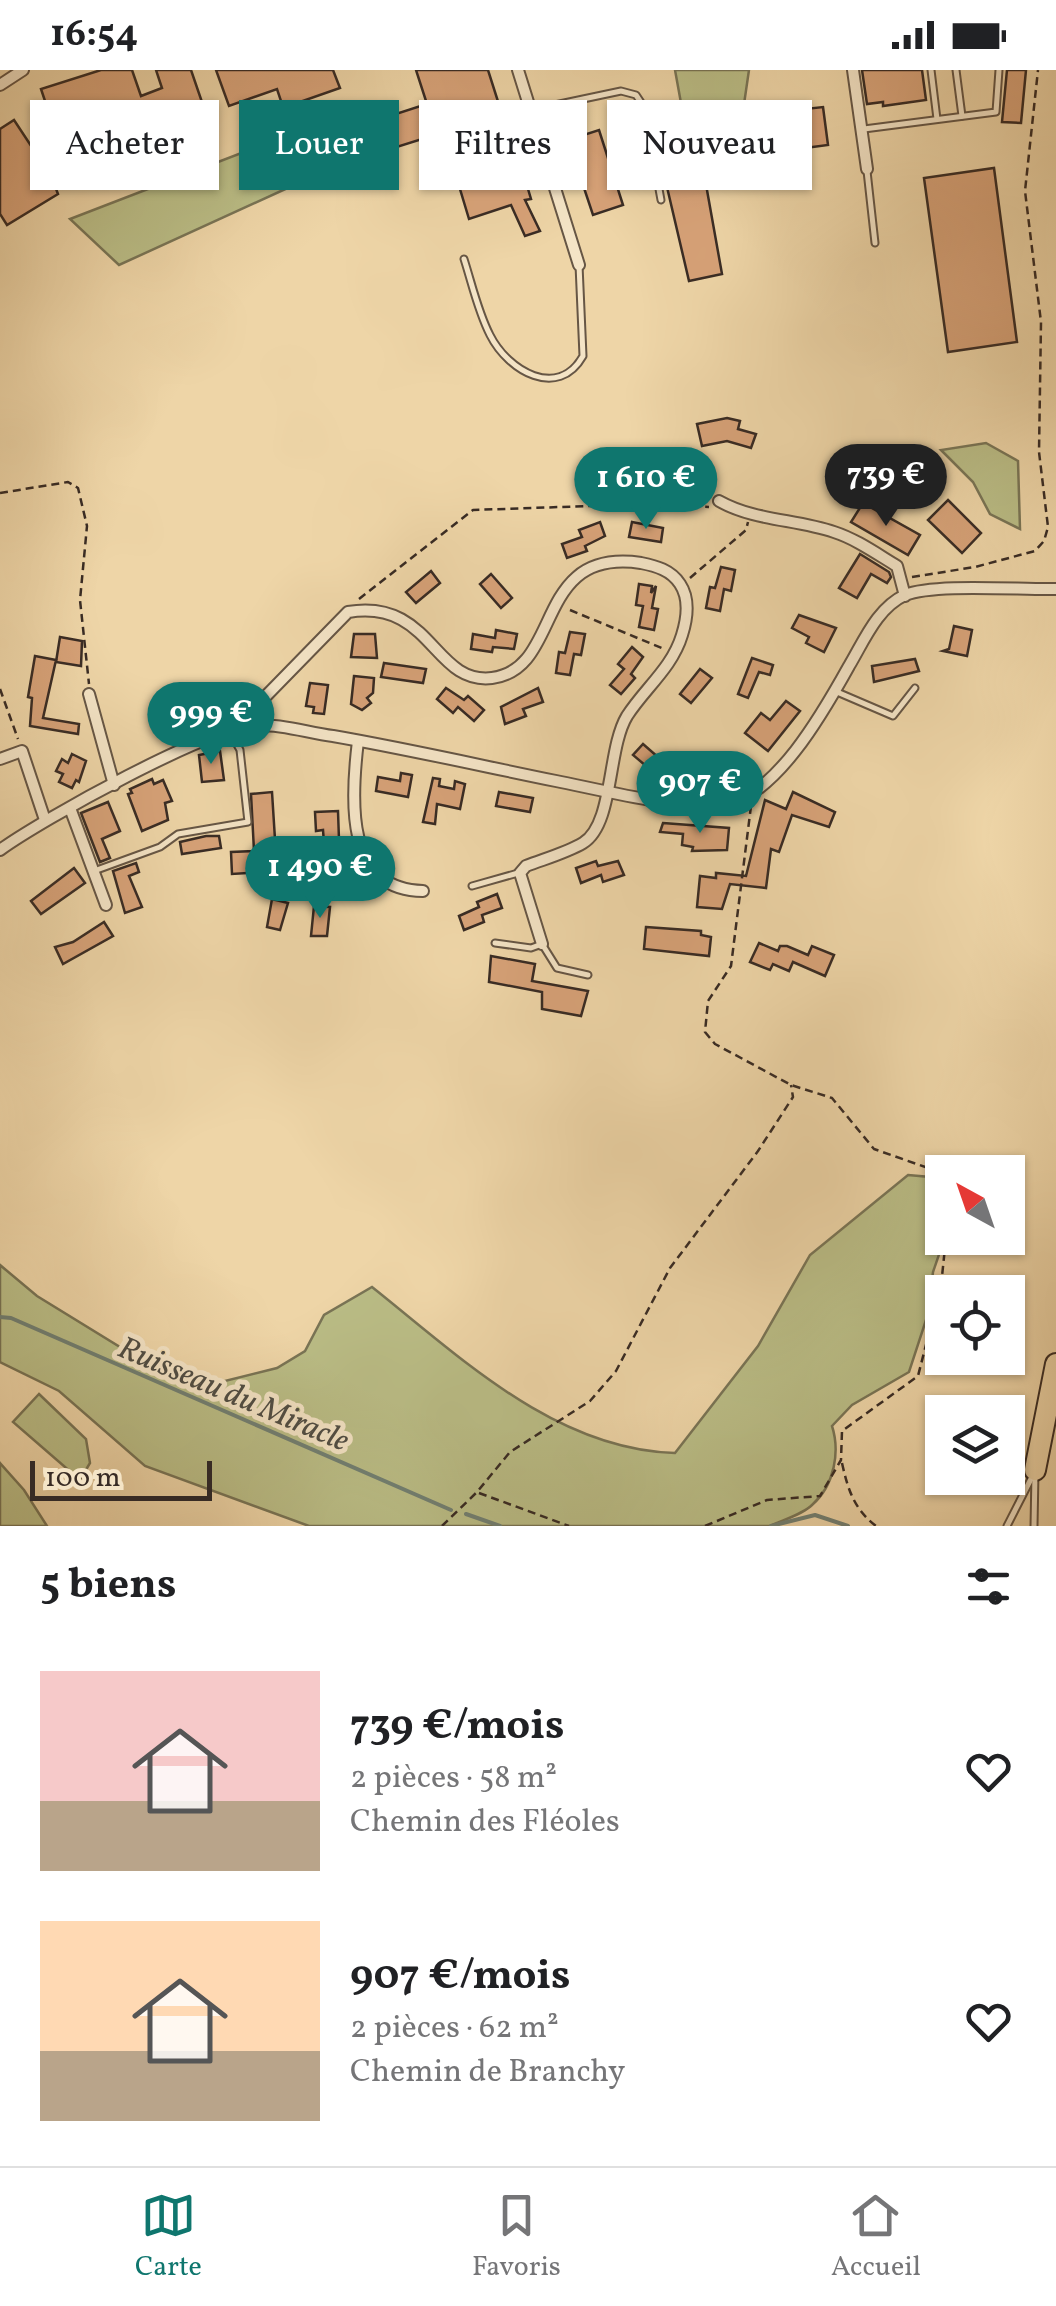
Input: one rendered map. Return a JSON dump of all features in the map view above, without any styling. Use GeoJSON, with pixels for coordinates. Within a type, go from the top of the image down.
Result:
{"type":"FeatureCollection","features":[{"type":"Feature","properties":{"kind":"highway"},"geometry":{"type":"LineString","coordinates":[[1035,1470],[1056,1364]]}},
{"type":"Feature","properties":{"kind":"street"},"geometry":{"type":"LineString","coordinates":[[0,84],[24,70]]}},
{"type":"Feature","properties":{"kind":"street"},"geometry":{"type":"LineString","coordinates":[[518,70],[528,100]]}},
{"type":"Feature","properties":{"kind":"street"},"geometry":{"type":"LineString","coordinates":[[853,70],[867,169]]}},
{"type":"Feature","properties":{"kind":"street"},"geometry":{"type":"LineString","coordinates":[[556,190],[579,265]]}},
{"type":"Feature","properties":{"kind":"street"},"geometry":{"type":"LineString","coordinates":[[719,502],[750,514],[833,531],[897,566],[904,596]]}},
{"type":"Feature","properties":{"kind":"street"},"geometry":{"type":"LineString","coordinates":[[259,725],[265,697],[348,612],[383,610],[398,615],[453,666],[482,678],[496,678],[520,666],[532,654],[554,603],[577,577],[602,564],[626,561],[656,566],[682,586],[687,612],[675,654],[624,722],[615,742],[602,812],[591,836],[583,843],[526,866],[520,873],[542,944]]}},
{"type":"Feature","properties":{"kind":"street"},"geometry":{"type":"LineString","coordinates":[[0,850],[46,820],[114,785],[230,731],[259,725],[358,740],[606,790],[702,806],[732,804],[752,797],[770,780],[834,690],[875,621],[904,596],[934,591],[1055,590]]}},
{"type":"Feature","properties":{"kind":"street"},"geometry":{"type":"LineString","coordinates":[[90,694],[114,785]]}},
{"type":"Feature","properties":{"kind":"street"},"geometry":{"type":"LineString","coordinates":[[358,740],[354,772],[360,847],[370,870],[399,888],[423,891]]}},
{"type":"Feature","properties":{"kind":"street"},"geometry":{"type":"LineString","coordinates":[[0,759],[22,751],[46,820]]}},
{"type":"Feature","properties":{"kind":"street"},"geometry":{"type":"LineString","coordinates":[[70,808],[106,905]]}},
{"type":"Feature","properties":{"kind":"lane"},"geometry":{"type":"LineString","coordinates":[[931,70],[937,119]]}},
{"type":"Feature","properties":{"kind":"lane"},"geometry":{"type":"LineString","coordinates":[[956,70],[962,116]]}},
{"type":"Feature","properties":{"kind":"lane"},"geometry":{"type":"LineString","coordinates":[[861,129],[996,112],[999,70]]}},
{"type":"Feature","properties":{"kind":"lane"},"geometry":{"type":"LineString","coordinates":[[578,100],[621,91],[636,95],[644,108],[661,200]]}},
{"type":"Feature","properties":{"kind":"lane"},"geometry":{"type":"LineString","coordinates":[[867,169],[875,243]]}},
{"type":"Feature","properties":{"kind":"lane"},"geometry":{"type":"LineString","coordinates":[[464,259],[494,342],[523,371],[544,379],[566,374],[583,356],[586,344],[579,265]]}},
{"type":"Feature","properties":{"kind":"lane"},"geometry":{"type":"LineString","coordinates":[[834,690],[893,716],[915,688]]}},
{"type":"Feature","properties":{"kind":"lane"},"geometry":{"type":"LineString","coordinates":[[94,872],[160,847],[178,834],[248,822],[240,750],[230,731]]}},
{"type":"Feature","properties":{"kind":"lane"},"geometry":{"type":"LineString","coordinates":[[349,895],[370,870]]}},
{"type":"Feature","properties":{"kind":"lane"},"geometry":{"type":"LineString","coordinates":[[472,886],[520,873]]}},
{"type":"Feature","properties":{"kind":"lane"},"geometry":{"type":"LineString","coordinates":[[495,943],[531,948],[542,944],[556,968],[588,975]]}},
{"type":"Feature","properties":{"kind":"lane"},"geometry":{"type":"LineString","coordinates":[[1034,1525],[1035,1470]]}},
{"type":"Feature","properties":{"kind":"lane"},"geometry":{"type":"LineString","coordinates":[[1007,1526],[1035,1470]]}},
{"type":"Feature","properties":{"kind":"path"},"geometry":{"type":"LineString","coordinates":[[902,578],[945,574],[1028,554],[1044,541],[1048,527],[1039,452],[1041,322],[1025,191],[1038,70]]}},
{"type":"Feature","properties":{"kind":"path"},"geometry":{"type":"LineString","coordinates":[[0,494],[68,482],[78,488],[87,526],[80,600],[90,694]]}},
{"type":"Feature","properties":{"kind":"path"},"geometry":{"type":"LineString","coordinates":[[348,612],[472,510],[648,504],[706,509],[719,502]]}},
{"type":"Feature","properties":{"kind":"path"},"geometry":{"type":"LineString","coordinates":[[682,586],[746,530],[750,514]]}},
{"type":"Feature","properties":{"kind":"path"},"geometry":{"type":"LineString","coordinates":[[554,603],[675,654]]}},
{"type":"Feature","properties":{"kind":"path"},"geometry":{"type":"LineString","coordinates":[[0,688],[22,751]]}},
{"type":"Feature","properties":{"kind":"path"},"geometry":{"type":"LineString","coordinates":[[752,797],[731,966],[708,1001],[705,1032],[715,1044],[792,1084],[832,1098],[874,1149],[925,1167]]}},
{"type":"Feature","properties":{"kind":"path"},"geometry":{"type":"LineString","coordinates":[[442,1526],[510,1452],[590,1401],[616,1372],[670,1268],[758,1151],[793,1096],[792,1084]]}},
{"type":"Feature","properties":{"kind":"path"},"geometry":{"type":"LineString","coordinates":[[876,1526],[858,1509],[848,1488],[842,1460],[842,1431],[918,1376],[941,1286],[944,1255]]}},
{"type":"Feature","properties":{"kind":"path"},"geometry":{"type":"LineString","coordinates":[[705,1526],[767,1500],[820,1496],[842,1460]]}},
{"type":"Feature","properties":{"kind":"path"},"geometry":{"type":"LineString","coordinates":[[477,1492],[569,1526]]}},
{"type":"Feature","properties":{"kind":"path"},"geometry":{"type":"LineString","coordinates":[[446,1522],[453,1526]]}},
{"type":"Feature","properties":{"kind":"green space"},"geometry":{"type":"Polygon","coordinates":[[[675,70],[749,70],[745,100],[680,100],[675,70]]]}},
{"type":"Feature","properties":{"kind":"green space"},"geometry":{"type":"Polygon","coordinates":[[[239,154],[239,190],[283,190],[119,265],[70,219],[145,190],[219,190],[219,162],[239,154]]]}},
{"type":"Feature","properties":{"kind":"green space"},"geometry":{"type":"Polygon","coordinates":[[[986,443],[1018,461],[1020,529],[990,514],[973,482],[941,450],[986,443]]]}},
{"type":"Feature","properties":{"kind":"green space"},"geometry":{"type":"Polygon","coordinates":[[[908,1175],[925,1177],[925,1255],[939,1255],[933,1275],[925,1275],[925,1323],[909,1372],[852,1405],[832,1426],[835,1457],[826,1488],[808,1509],[770,1526],[309,1526],[145,1466],[59,1391],[0,1362],[0,1265],[37,1296],[151,1366],[213,1384],[277,1368],[305,1351],[324,1315],[372,1287],[475,1369],[550,1418],[631,1448],[675,1453],[758,1346],[810,1255],[908,1175]]]}},
{"type":"Feature","properties":{"kind":"green space"},"geometry":{"type":"Polygon","coordinates":[[[39,1394],[86,1439],[90,1463],[80,1480],[13,1422],[39,1394]]]}},
{"type":"Feature","properties":{"kind":"green space"},"geometry":{"type":"Polygon","coordinates":[[[0,1463],[24,1490],[47,1526],[0,1526],[0,1463]]]}},
{"type":"Feature","properties":{"kind":"building"},"geometry":{"type":"Polygon","coordinates":[[[101,70],[132,70],[141,96],[162,88],[156,70],[191,70],[201,100],[45,100],[41,89],[101,70]]]}},
{"type":"Feature","properties":{"kind":"building"},"geometry":{"type":"Polygon","coordinates":[[[216,70],[333,70],[340,88],[306,100],[281,100],[277,89],[229,106],[216,70]]]}},
{"type":"Feature","properties":{"kind":"building"},"geometry":{"type":"Polygon","coordinates":[[[416,70],[488,70],[498,100],[426,100],[416,70]]]}},
{"type":"Feature","properties":{"kind":"building"},"geometry":{"type":"Polygon","coordinates":[[[862,70],[922,70],[926,100],[883,106],[883,102],[867,104],[862,70]]]}},
{"type":"Feature","properties":{"kind":"building"},"geometry":{"type":"Polygon","coordinates":[[[1007,70],[1026,70],[1021,123],[1002,122],[1007,70]]]}},
{"type":"Feature","properties":{"kind":"building"},"geometry":{"type":"Polygon","coordinates":[[[419,107],[419,140],[399,146],[399,113],[419,107]]]}},
{"type":"Feature","properties":{"kind":"building"},"geometry":{"type":"Polygon","coordinates":[[[823,107],[828,145],[812,147],[812,108],[823,107]]]}},
{"type":"Feature","properties":{"kind":"building"},"geometry":{"type":"Polygon","coordinates":[[[14,120],[30,144],[30,190],[56,190],[58,194],[7,225],[0,214],[0,129],[14,120]]]}},
{"type":"Feature","properties":{"kind":"building"},"geometry":{"type":"Polygon","coordinates":[[[599,130],[607,155],[607,190],[618,190],[623,205],[593,215],[585,190],[587,134],[599,130]]]}},
{"type":"Feature","properties":{"kind":"building"},"geometry":{"type":"Polygon","coordinates":[[[994,168],[1017,342],[948,352],[924,178],[994,168]]]}},
{"type":"Feature","properties":{"kind":"building"},"geometry":{"type":"Polygon","coordinates":[[[460,190],[528,190],[531,199],[525,200],[540,231],[525,236],[511,205],[469,219],[460,190]]]}},
{"type":"Feature","properties":{"kind":"building"},"geometry":{"type":"Polygon","coordinates":[[[668,190],[707,190],[722,274],[689,281],[668,190]]]}},
{"type":"Feature","properties":{"kind":"building"},"geometry":{"type":"Polygon","coordinates":[[[727,418],[740,421],[738,429],[756,434],[751,448],[727,441],[702,446],[697,424],[727,418]]]}},
{"type":"Feature","properties":{"kind":"building"},"geometry":{"type":"Polygon","coordinates":[[[666,450],[675,474],[658,481],[646,458],[666,450]]]}},
{"type":"Feature","properties":{"kind":"building"},"geometry":{"type":"Polygon","coordinates":[[[948,500],[981,533],[962,553],[928,520],[948,500]]]}},
{"type":"Feature","properties":{"kind":"building"},"geometry":{"type":"Polygon","coordinates":[[[863,503],[920,535],[908,555],[851,522],[863,503]]]}},
{"type":"Feature","properties":{"kind":"building"},"geometry":{"type":"Polygon","coordinates":[[[600,522],[605,536],[585,546],[587,551],[567,558],[562,544],[582,537],[579,530],[600,522]]]}},
{"type":"Feature","properties":{"kind":"building"},"geometry":{"type":"Polygon","coordinates":[[[632,522],[663,528],[661,542],[629,537],[632,522]]]}},
{"type":"Feature","properties":{"kind":"building"},"geometry":{"type":"Polygon","coordinates":[[[860,554],[891,577],[887,583],[871,574],[857,598],[839,588],[860,554]]]}},
{"type":"Feature","properties":{"kind":"building"},"geometry":{"type":"Polygon","coordinates":[[[721,567],[735,570],[731,591],[724,589],[720,611],[706,608],[710,587],[715,588],[721,567]]]}},
{"type":"Feature","properties":{"kind":"building"},"geometry":{"type":"Polygon","coordinates":[[[431,571],[440,583],[416,603],[406,592],[431,571]]]}},
{"type":"Feature","properties":{"kind":"building"},"geometry":{"type":"Polygon","coordinates":[[[491,574],[512,598],[501,608],[480,584],[491,574]]]}},
{"type":"Feature","properties":{"kind":"building"},"geometry":{"type":"Polygon","coordinates":[[[639,584],[652,586],[651,593],[656,586],[652,608],[658,609],[654,630],[639,627],[643,606],[636,605],[639,584]]]}},
{"type":"Feature","properties":{"kind":"building"},"geometry":{"type":"Polygon","coordinates":[[[799,615],[836,628],[824,652],[806,643],[809,637],[792,628],[799,615]]]}},
{"type":"Feature","properties":{"kind":"building"},"geometry":{"type":"Polygon","coordinates":[[[954,626],[972,630],[967,656],[943,651],[949,649],[954,626]]]}},
{"type":"Feature","properties":{"kind":"building"},"geometry":{"type":"Polygon","coordinates":[[[496,630],[517,634],[514,649],[471,649],[473,634],[495,638],[496,630]]]}},
{"type":"Feature","properties":{"kind":"building"},"geometry":{"type":"Polygon","coordinates":[[[570,632],[585,634],[581,655],[574,654],[570,675],[556,673],[559,652],[565,653],[570,632]]]}},
{"type":"Feature","properties":{"kind":"building"},"geometry":{"type":"Polygon","coordinates":[[[354,634],[375,634],[377,658],[351,657],[354,634]]]}},
{"type":"Feature","properties":{"kind":"building"},"geometry":{"type":"Polygon","coordinates":[[[60,637],[82,641],[81,666],[56,662],[60,637]]]}},
{"type":"Feature","properties":{"kind":"building"},"geometry":{"type":"Polygon","coordinates":[[[632,647],[643,657],[631,674],[635,678],[621,694],[610,685],[624,669],[618,664],[632,647]]]}},
{"type":"Feature","properties":{"kind":"building"},"geometry":{"type":"Polygon","coordinates":[[[35,656],[56,660],[43,718],[79,724],[78,734],[30,726],[32,698],[28,697],[35,656]]]}},
{"type":"Feature","properties":{"kind":"building"},"geometry":{"type":"Polygon","coordinates":[[[752,658],[773,665],[770,675],[759,672],[748,698],[738,694],[752,658]]]}},
{"type":"Feature","properties":{"kind":"building"},"geometry":{"type":"Polygon","coordinates":[[[915,659],[919,671],[874,682],[872,666],[915,659]]]}},
{"type":"Feature","properties":{"kind":"building"},"geometry":{"type":"Polygon","coordinates":[[[384,663],[426,669],[423,683],[381,677],[384,663]]]}},
{"type":"Feature","properties":{"kind":"building"},"geometry":{"type":"Polygon","coordinates":[[[700,669],[712,678],[691,703],[680,694],[700,669]]]}},
{"type":"Feature","properties":{"kind":"building"},"geometry":{"type":"Polygon","coordinates":[[[354,676],[374,678],[373,693],[367,698],[371,703],[362,710],[351,704],[354,676]]]}},
{"type":"Feature","properties":{"kind":"building"},"geometry":{"type":"Polygon","coordinates":[[[310,683],[328,685],[324,714],[313,713],[314,707],[306,706],[310,683]]]}},
{"type":"Feature","properties":{"kind":"building"},"geometry":{"type":"Polygon","coordinates":[[[446,688],[464,700],[468,696],[484,710],[474,721],[458,707],[453,713],[437,699],[446,688]]]}},
{"type":"Feature","properties":{"kind":"building"},"geometry":{"type":"Polygon","coordinates":[[[538,688],[543,702],[523,709],[526,716],[505,724],[501,707],[538,688]]]}},
{"type":"Feature","properties":{"kind":"building"},"geometry":{"type":"Polygon","coordinates":[[[786,701],[800,711],[768,751],[745,733],[761,713],[770,720],[786,701]]]}},
{"type":"Feature","properties":{"kind":"building"},"geometry":{"type":"Polygon","coordinates":[[[643,744],[667,765],[658,776],[633,755],[643,744]]]}},
{"type":"Feature","properties":{"kind":"building"},"geometry":{"type":"Polygon","coordinates":[[[220,751],[224,780],[202,782],[199,755],[220,751]]]}},
{"type":"Feature","properties":{"kind":"building"},"geometry":{"type":"Polygon","coordinates":[[[72,754],[86,761],[79,782],[76,780],[72,788],[59,782],[63,774],[56,771],[62,759],[68,763],[72,754]]]}},
{"type":"Feature","properties":{"kind":"building"},"geometry":{"type":"Polygon","coordinates":[[[401,773],[412,775],[408,797],[376,791],[378,777],[400,781],[401,773]]]}},
{"type":"Feature","properties":{"kind":"building"},"geometry":{"type":"Polygon","coordinates":[[[433,778],[440,779],[439,786],[454,789],[455,781],[465,784],[460,809],[437,804],[435,824],[423,822],[433,778]]]}},
{"type":"Feature","properties":{"kind":"building"},"geometry":{"type":"Polygon","coordinates":[[[152,779],[154,784],[163,780],[172,801],[165,803],[168,820],[142,831],[128,794],[132,793],[130,789],[152,779]]]}},
{"type":"Feature","properties":{"kind":"building"},"geometry":{"type":"Polygon","coordinates":[[[272,792],[277,871],[232,874],[231,852],[254,851],[251,794],[272,792]]]}},
{"type":"Feature","properties":{"kind":"building"},"geometry":{"type":"Polygon","coordinates":[[[499,792],[533,798],[530,812],[496,806],[499,792]]]}},
{"type":"Feature","properties":{"kind":"building"},"geometry":{"type":"Polygon","coordinates":[[[793,792],[835,812],[829,827],[792,815],[779,852],[771,849],[766,888],[730,884],[722,909],[697,907],[700,876],[746,876],[765,800],[786,809],[793,792]]]}},
{"type":"Feature","properties":{"kind":"building"},"geometry":{"type":"Polygon","coordinates":[[[108,802],[120,831],[102,839],[110,858],[100,862],[81,813],[108,802]]]}},
{"type":"Feature","properties":{"kind":"building"},"geometry":{"type":"Polygon","coordinates":[[[338,811],[340,869],[326,870],[323,830],[316,831],[315,812],[338,811]]]}},
{"type":"Feature","properties":{"kind":"building"},"geometry":{"type":"Polygon","coordinates":[[[663,823],[729,828],[727,850],[692,851],[693,847],[682,845],[683,834],[660,832],[663,823]]]}},
{"type":"Feature","properties":{"kind":"building"},"geometry":{"type":"Polygon","coordinates":[[[219,836],[221,848],[182,854],[180,842],[219,836]]]}},
{"type":"Feature","properties":{"kind":"building"},"geometry":{"type":"Polygon","coordinates":[[[596,861],[598,866],[618,861],[624,875],[603,882],[601,875],[581,883],[576,868],[596,861]]]}},
{"type":"Feature","properties":{"kind":"building"},"geometry":{"type":"Polygon","coordinates":[[[136,863],[139,872],[129,876],[142,907],[125,913],[113,871],[136,863]]]}},
{"type":"Feature","properties":{"kind":"building"},"geometry":{"type":"Polygon","coordinates":[[[74,868],[85,883],[41,914],[31,901],[74,868]]]}},
{"type":"Feature","properties":{"kind":"building"},"geometry":{"type":"Polygon","coordinates":[[[497,894],[502,908],[482,915],[484,922],[464,930],[459,916],[479,907],[477,902],[497,894]]]}},
{"type":"Feature","properties":{"kind":"building"},"geometry":{"type":"Polygon","coordinates":[[[272,899],[288,903],[280,930],[267,927],[272,899]]]}},
{"type":"Feature","properties":{"kind":"building"},"geometry":{"type":"Polygon","coordinates":[[[314,906],[330,907],[327,936],[311,936],[314,906]]]}},
{"type":"Feature","properties":{"kind":"building"},"geometry":{"type":"Polygon","coordinates":[[[104,922],[113,936],[63,964],[55,947],[73,942],[104,922]]]}},
{"type":"Feature","properties":{"kind":"building"},"geometry":{"type":"Polygon","coordinates":[[[646,927],[701,931],[701,935],[711,937],[709,956],[644,949],[646,927]]]}},
{"type":"Feature","properties":{"kind":"building"},"geometry":{"type":"Polygon","coordinates":[[[759,943],[778,951],[780,946],[787,946],[808,955],[812,946],[834,955],[825,976],[793,962],[789,971],[773,964],[770,970],[750,962],[759,943]]]}},
{"type":"Feature","properties":{"kind":"building"},"geometry":{"type":"Polygon","coordinates":[[[491,956],[535,964],[532,981],[588,991],[581,1016],[542,1009],[542,992],[489,982],[491,956]]]}},
{"type":"Feature","properties":{"kind":"waterway","name":"Ruisseau du Miracle"},"geometry":{"type":"LineString","coordinates":[[0,1317],[11,1318],[451,1510]]}},
{"type":"Feature","properties":{"kind":"waterway"},"geometry":{"type":"LineString","coordinates":[[466,1514],[500,1526]]}},
{"type":"Feature","properties":{"kind":"waterway"},"geometry":{"type":"LineString","coordinates":[[771,1526],[815,1515],[848,1526]]}}]}
